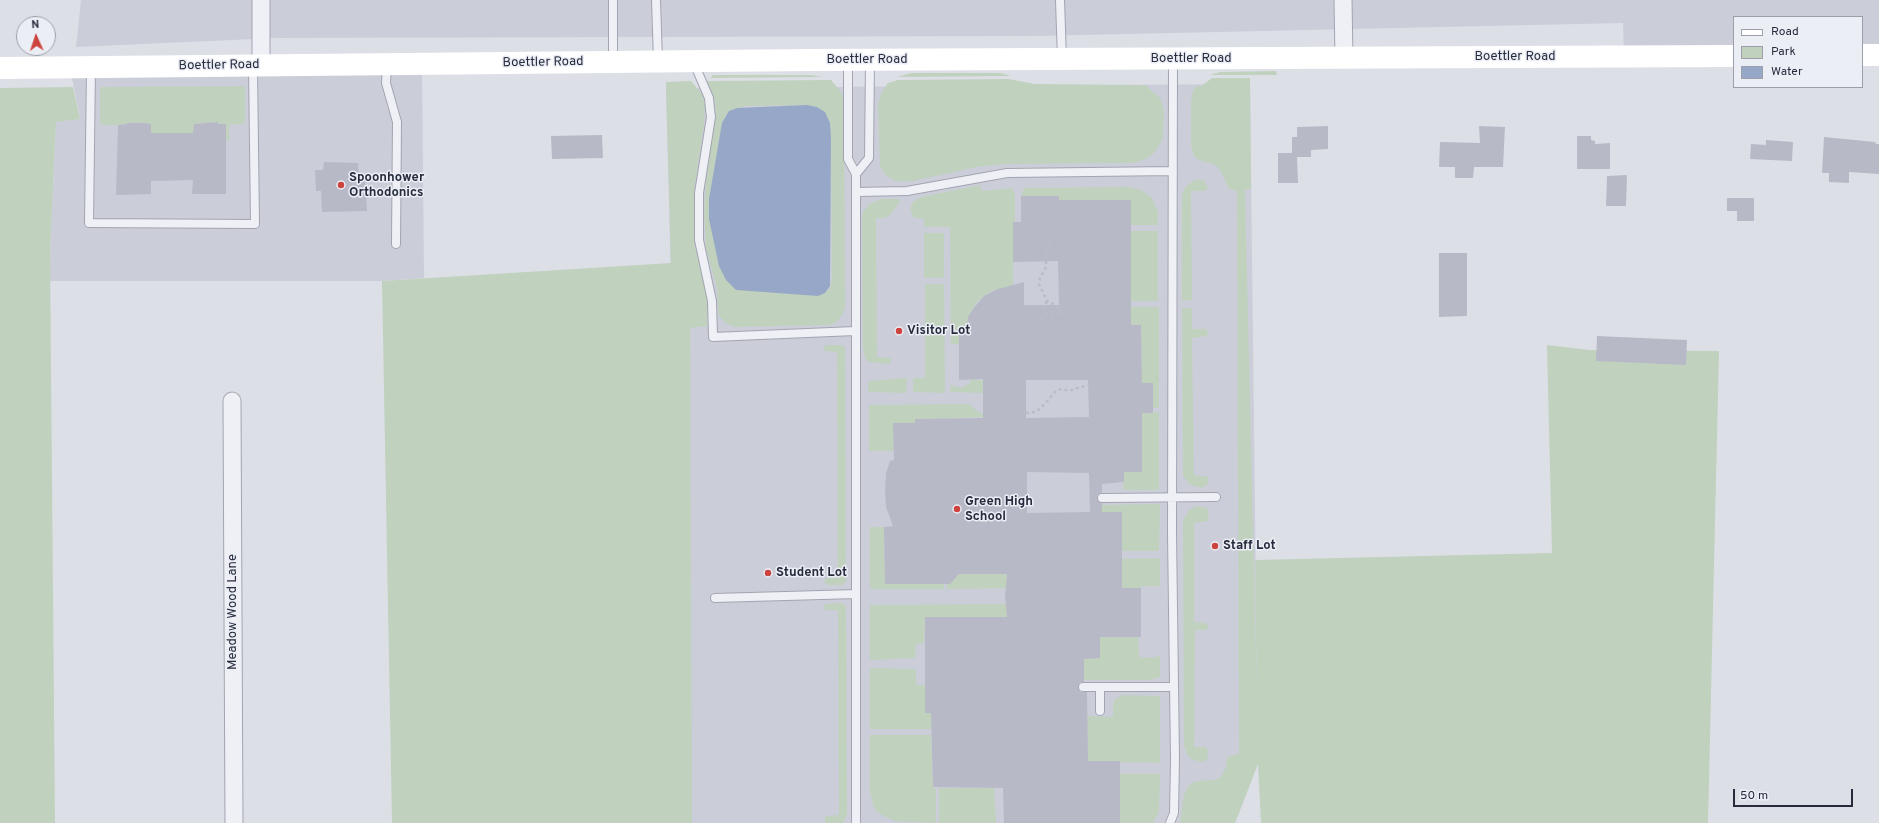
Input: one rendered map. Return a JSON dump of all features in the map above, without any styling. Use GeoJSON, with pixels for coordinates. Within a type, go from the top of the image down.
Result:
{"type":"FeatureCollection","features":[{"type":"Feature","properties":{"kind":"street"},"geometry":{"type":"LineString","coordinates":[[257,66],[260,0]]}},
{"type":"Feature","properties":{"kind":"street"},"geometry":{"type":"LineString","coordinates":[[1343,0],[1344,58]]}},
{"type":"Feature","properties":{"kind":"street"},"geometry":{"type":"LineString","coordinates":[[1863,55],[1879,55]]}},
{"type":"Feature","properties":{"kind":"street","name":"Boettler Road"},"geometry":{"type":"LineString","coordinates":[[0,68],[848,60],[1733,56]]}},
{"type":"Feature","properties":{"kind":"street","name":"Meadow Wood Lane"},"geometry":{"type":"LineString","coordinates":[[232,401],[234,823]]}},
{"type":"Feature","properties":{"kind":"lane"},"geometry":{"type":"LineString","coordinates":[[613,0],[613,62]]}},
{"type":"Feature","properties":{"kind":"lane"},"geometry":{"type":"LineString","coordinates":[[656,0],[658,62]]}},
{"type":"Feature","properties":{"kind":"lane"},"geometry":{"type":"LineString","coordinates":[[1060,0],[1062,60]]}},
{"type":"Feature","properties":{"kind":"lane"},"geometry":{"type":"LineString","coordinates":[[1170,823],[1174,813],[1175,793],[1172,499],[1173,59]]}},
{"type":"Feature","properties":{"kind":"lane"},"geometry":{"type":"LineString","coordinates":[[848,60],[848,159],[856,174],[856,823]]}},
{"type":"Feature","properties":{"kind":"lane"},"geometry":{"type":"LineString","coordinates":[[856,174],[869,158],[870,60]]}},
{"type":"Feature","properties":{"kind":"lane"},"geometry":{"type":"LineString","coordinates":[[693,62],[709,98],[711,117],[699,193],[699,240],[712,300],[713,337],[855,331]]}},
{"type":"Feature","properties":{"kind":"lane"},"geometry":{"type":"LineString","coordinates":[[387,65],[386,83],[397,122],[396,244]]}},
{"type":"Feature","properties":{"kind":"lane"},"geometry":{"type":"LineString","coordinates":[[91,68],[89,224],[255,224],[257,66]]}},
{"type":"Feature","properties":{"kind":"lane"},"geometry":{"type":"LineString","coordinates":[[856,192],[907,191],[1007,173],[1173,171]]}},
{"type":"Feature","properties":{"kind":"lane"},"geometry":{"type":"LineString","coordinates":[[1102,498],[1172,499],[1216,497]]}},
{"type":"Feature","properties":{"kind":"lane"},"geometry":{"type":"LineString","coordinates":[[715,598],[856,594]]}},
{"type":"Feature","properties":{"kind":"lane"},"geometry":{"type":"LineString","coordinates":[[1083,687],[1174,687]]}},
{"type":"Feature","properties":{"kind":"lane"},"geometry":{"type":"LineString","coordinates":[[1100,687],[1100,711]]}},
{"type":"Feature","properties":{"kind":"path"},"geometry":{"type":"LineString","coordinates":[[1046,313],[1052,315],[1062,313],[1059,307],[1047,300],[1039,284],[1040,278],[1046,267],[1046,252],[1053,235]]}},
{"type":"Feature","properties":{"kind":"path"},"geometry":{"type":"LineString","coordinates":[[1040,324],[1046,313],[1044,307],[1047,300]]}},
{"type":"Feature","properties":{"kind":"path"},"geometry":{"type":"LineString","coordinates":[[1026,414],[1035,412],[1042,408],[1058,390],[1063,389],[1070,391],[1088,386]]}},
{"type":"Feature","properties":{"kind":"shaded area"},"geometry":{"type":"Polygon","coordinates":[[[81,0],[1879,0],[1879,55],[1863,55],[1863,16],[1733,16],[1733,56],[1624,56],[1623,23],[1038,36],[277,38],[76,47],[81,0]]]}},
{"type":"Feature","properties":{"kind":"shaded area"},"geometry":{"type":"Polygon","coordinates":[[[422,64],[424,278],[382,281],[50,281],[56,121],[80,119],[70,68],[422,64]]]}},
{"type":"Feature","properties":{"kind":"shaded area"},"geometry":{"type":"Polygon","coordinates":[[[1250,84],[1258,763],[1235,823],[674,823],[678,553],[666,88],[1250,84]]]}},
{"type":"Feature","properties":{"kind":"green space"},"geometry":{"type":"Polygon","coordinates":[[[1276,71],[1277,75],[1210,75],[1220,72],[1276,71]]]}},
{"type":"Feature","properties":{"kind":"green space"},"geometry":{"type":"Polygon","coordinates":[[[911,73],[1000,73],[1011,76],[898,77],[911,73]]]}},
{"type":"Feature","properties":{"kind":"green space"},"geometry":{"type":"Polygon","coordinates":[[[713,75],[811,75],[822,77],[710,78],[713,75]]]}},
{"type":"Feature","properties":{"kind":"green space"},"geometry":{"type":"Polygon","coordinates":[[[1212,78],[1250,78],[1251,189],[1245,190],[1257,702],[1255,560],[1552,553],[1547,345],[1589,350],[1719,351],[1708,823],[1261,823],[1258,764],[1235,823],[1180,823],[1184,795],[1191,783],[1197,781],[1214,780],[1221,777],[1226,767],[1227,757],[1239,754],[1237,191],[1229,189],[1219,168],[1213,164],[1199,160],[1194,156],[1191,145],[1191,101],[1193,91],[1197,85],[1200,87],[1212,78]]]}},
{"type":"Feature","properties":{"kind":"green space"},"geometry":{"type":"Polygon","coordinates":[[[1008,79],[1035,84],[1145,85],[1160,98],[1164,111],[1163,137],[1153,154],[1144,160],[1134,163],[1004,164],[977,167],[913,181],[896,181],[885,175],[880,166],[878,104],[881,94],[888,83],[898,80],[1008,79]]]}},
{"type":"Feature","properties":{"kind":"green space"},"geometry":{"type":"Polygon","coordinates":[[[831,80],[841,92],[844,100],[845,308],[837,322],[830,325],[734,327],[726,323],[720,317],[718,310],[717,289],[706,248],[704,213],[706,181],[716,114],[715,100],[706,81],[831,80]],[[807,105],[745,106],[729,111],[725,116],[818,296],[829,290],[832,280],[830,123],[817,107],[807,105]]]}},
{"type":"Feature","properties":{"kind":"green space"},"geometry":{"type":"Polygon","coordinates":[[[691,81],[702,94],[705,105],[704,124],[694,191],[695,246],[708,297],[707,326],[690,328],[692,823],[392,823],[382,281],[671,263],[666,82],[691,81]]]}},
{"type":"Feature","properties":{"kind":"green space"},"geometry":{"type":"Polygon","coordinates":[[[245,86],[245,122],[242,124],[229,125],[229,140],[226,140],[218,122],[194,124],[194,139],[151,139],[151,125],[144,123],[103,125],[100,123],[100,87],[245,86]]]}},
{"type":"Feature","properties":{"kind":"green space"},"geometry":{"type":"Polygon","coordinates":[[[73,87],[80,119],[56,122],[50,252],[55,823],[0,823],[0,88],[73,87]]]}},
{"type":"Feature","properties":{"kind":"green space"},"geometry":{"type":"Polygon","coordinates":[[[1195,180],[1204,180],[1208,188],[1206,191],[1191,191],[1192,300],[1182,301],[1182,195],[1186,186],[1195,180]]]}},
{"type":"Feature","properties":{"kind":"green space"},"geometry":{"type":"Polygon","coordinates":[[[980,185],[982,191],[1012,188],[1015,195],[1015,222],[1013,222],[1013,286],[991,291],[978,301],[968,317],[966,329],[959,329],[960,344],[951,344],[950,227],[924,227],[924,219],[913,217],[910,208],[913,202],[921,197],[980,185]]]}},
{"type":"Feature","properties":{"kind":"green space"},"geometry":{"type":"Polygon","coordinates":[[[1129,187],[1141,190],[1152,198],[1158,212],[1158,225],[1131,225],[1131,200],[1059,200],[1059,196],[1021,196],[1024,188],[1129,187]]]}},
{"type":"Feature","properties":{"kind":"green space"},"geometry":{"type":"Polygon","coordinates":[[[882,199],[898,199],[900,202],[890,215],[884,218],[876,218],[877,357],[891,358],[889,364],[869,362],[865,358],[863,346],[862,218],[863,212],[871,203],[882,199]]]}},
{"type":"Feature","properties":{"kind":"green space"},"geometry":{"type":"Polygon","coordinates":[[[1131,231],[1158,231],[1158,301],[1131,301],[1131,231]]]}},
{"type":"Feature","properties":{"kind":"green space"},"geometry":{"type":"Polygon","coordinates":[[[924,233],[944,233],[944,278],[924,278],[924,233]]]}},
{"type":"Feature","properties":{"kind":"green space"},"geometry":{"type":"Polygon","coordinates":[[[925,284],[944,284],[945,393],[913,392],[913,378],[925,378],[925,284]]]}},
{"type":"Feature","properties":{"kind":"green space"},"geometry":{"type":"Polygon","coordinates":[[[1112,307],[1159,307],[1159,408],[1153,408],[1153,383],[1142,383],[1141,325],[1111,324],[1112,307]]]}},
{"type":"Feature","properties":{"kind":"green space"},"geometry":{"type":"Polygon","coordinates":[[[1182,308],[1192,308],[1192,329],[1206,329],[1208,333],[1207,336],[1192,338],[1194,475],[1208,477],[1208,484],[1202,488],[1191,485],[1183,476],[1182,308]]]}},
{"type":"Feature","properties":{"kind":"green space"},"geometry":{"type":"Polygon","coordinates":[[[826,345],[841,345],[845,347],[846,582],[842,585],[828,585],[824,582],[826,578],[838,578],[837,352],[825,351],[823,348],[826,345]]]}},
{"type":"Feature","properties":{"kind":"green space"},"geometry":{"type":"Polygon","coordinates":[[[907,378],[906,393],[868,392],[869,381],[907,378]]]}},
{"type":"Feature","properties":{"kind":"green space"},"geometry":{"type":"Polygon","coordinates":[[[971,380],[992,380],[992,389],[983,389],[982,393],[950,392],[950,385],[961,388],[969,384],[971,380]]]}},
{"type":"Feature","properties":{"kind":"green space"},"geometry":{"type":"Polygon","coordinates":[[[968,404],[980,413],[992,413],[992,417],[915,419],[915,423],[893,424],[894,451],[869,451],[869,405],[968,404]]]}},
{"type":"Feature","properties":{"kind":"green space"},"geometry":{"type":"Polygon","coordinates":[[[1159,412],[1159,490],[1123,490],[1124,472],[1142,471],[1142,413],[1159,412]]]}},
{"type":"Feature","properties":{"kind":"green space"},"geometry":{"type":"Polygon","coordinates":[[[1160,504],[1159,551],[1122,551],[1122,512],[1102,512],[1102,505],[1160,504]]]}},
{"type":"Feature","properties":{"kind":"green space"},"geometry":{"type":"Polygon","coordinates":[[[1197,506],[1207,508],[1209,515],[1207,521],[1194,523],[1194,622],[1206,623],[1208,626],[1207,630],[1195,630],[1194,747],[1206,747],[1208,752],[1207,760],[1202,762],[1193,760],[1188,756],[1184,745],[1183,520],[1189,510],[1197,506]]]}},
{"type":"Feature","properties":{"kind":"green space"},"geometry":{"type":"Polygon","coordinates":[[[870,527],[884,527],[885,583],[944,584],[944,589],[870,589],[870,527]]]}},
{"type":"Feature","properties":{"kind":"green space"},"geometry":{"type":"Polygon","coordinates":[[[1160,558],[1160,586],[1122,588],[1122,559],[1160,558]]]}},
{"type":"Feature","properties":{"kind":"green space"},"geometry":{"type":"Polygon","coordinates":[[[947,574],[955,578],[959,574],[1013,574],[1014,588],[947,589],[947,574]]]}},
{"type":"Feature","properties":{"kind":"green space"},"geometry":{"type":"Polygon","coordinates":[[[841,603],[846,606],[847,815],[843,823],[825,823],[825,816],[839,815],[838,610],[825,610],[824,606],[826,604],[841,603]]]}},
{"type":"Feature","properties":{"kind":"green space"},"geometry":{"type":"Polygon","coordinates":[[[1013,604],[1013,617],[925,617],[924,643],[916,644],[915,658],[870,660],[870,605],[1013,604]]]}},
{"type":"Feature","properties":{"kind":"green space"},"geometry":{"type":"Polygon","coordinates":[[[1100,637],[1138,637],[1139,657],[1151,658],[1160,656],[1160,677],[1150,680],[1084,680],[1084,659],[1100,637]]]}},
{"type":"Feature","properties":{"kind":"green space"},"geometry":{"type":"Polygon","coordinates":[[[870,668],[914,669],[916,671],[916,685],[925,685],[925,713],[931,713],[932,729],[870,729],[870,668]]]}},
{"type":"Feature","properties":{"kind":"green space"},"geometry":{"type":"Polygon","coordinates":[[[1123,695],[1160,697],[1160,763],[1088,761],[1087,716],[1113,717],[1113,703],[1115,699],[1123,695]]]}},
{"type":"Feature","properties":{"kind":"green space"},"geometry":{"type":"Polygon","coordinates":[[[870,735],[931,735],[933,788],[936,788],[936,823],[895,821],[880,814],[874,808],[870,791],[870,735]]]}},
{"type":"Feature","properties":{"kind":"green space"},"geometry":{"type":"Polygon","coordinates":[[[1120,774],[1160,774],[1159,812],[1153,823],[1120,823],[1120,774]]]}},
{"type":"Feature","properties":{"kind":"green space"},"geometry":{"type":"Polygon","coordinates":[[[939,788],[994,788],[996,823],[939,823],[939,788]]]}},
{"type":"Feature","properties":{"kind":"water"},"geometry":{"type":"Polygon","coordinates":[[[807,105],[817,107],[825,112],[830,123],[830,286],[825,293],[818,296],[736,290],[726,280],[719,266],[709,219],[709,199],[722,123],[729,111],[737,108],[807,105]]]}},
{"type":"Feature","properties":{"kind":"building"},"geometry":{"type":"Polygon","coordinates":[[[218,122],[218,124],[226,124],[226,194],[192,194],[193,180],[151,181],[151,194],[116,195],[118,125],[127,123],[144,123],[151,124],[151,133],[193,133],[194,124],[218,122]]]}},
{"type":"Feature","properties":{"kind":"building"},"geometry":{"type":"Polygon","coordinates":[[[1328,126],[1328,149],[1311,150],[1311,157],[1297,157],[1298,183],[1278,183],[1278,153],[1292,153],[1292,137],[1297,137],[1297,127],[1328,126]]]}},
{"type":"Feature","properties":{"kind":"building"},"geometry":{"type":"Polygon","coordinates":[[[1479,126],[1505,127],[1503,167],[1474,167],[1473,178],[1455,178],[1455,167],[1439,167],[1440,142],[1480,143],[1479,126]]]}},
{"type":"Feature","properties":{"kind":"building"},"geometry":{"type":"Polygon","coordinates":[[[602,135],[603,158],[552,159],[551,136],[602,135]]]}},
{"type":"Feature","properties":{"kind":"building"},"geometry":{"type":"Polygon","coordinates":[[[1577,136],[1591,136],[1591,140],[1595,141],[1595,144],[1610,143],[1610,169],[1577,169],[1577,136]]]}},
{"type":"Feature","properties":{"kind":"building"},"geometry":{"type":"Polygon","coordinates":[[[1824,137],[1875,142],[1876,144],[1879,144],[1879,174],[1849,172],[1849,183],[1829,182],[1829,173],[1822,173],[1824,137]]]}},
{"type":"Feature","properties":{"kind":"building"},"geometry":{"type":"Polygon","coordinates":[[[1766,140],[1793,142],[1792,161],[1750,159],[1751,144],[1766,145],[1766,140]]]}},
{"type":"Feature","properties":{"kind":"building","name":"Spoonhower Orthodonics"},"geometry":{"type":"Polygon","coordinates":[[[324,162],[358,163],[359,180],[365,179],[367,211],[322,212],[321,191],[316,191],[315,170],[323,170],[324,162]]]}},
{"type":"Feature","properties":{"kind":"building"},"geometry":{"type":"Polygon","coordinates":[[[1627,175],[1626,206],[1606,206],[1607,176],[1627,175]]]}},
{"type":"Feature","properties":{"kind":"building","name":"Green High School"},"geometry":{"type":"Polygon","coordinates":[[[1021,196],[1059,196],[1059,200],[1131,200],[1131,325],[1141,325],[1142,383],[1153,383],[1153,413],[1142,413],[1142,472],[1124,472],[1124,482],[1102,484],[1102,493],[1097,495],[1097,498],[1102,503],[1102,512],[1122,512],[1122,588],[1141,588],[1141,637],[1100,637],[1100,658],[1084,659],[1084,682],[1080,682],[1078,687],[1080,692],[1087,692],[1088,761],[1120,761],[1120,823],[1004,823],[1003,788],[933,787],[931,713],[925,713],[925,617],[1007,617],[1005,597],[1007,574],[959,574],[950,584],[885,584],[884,527],[893,526],[886,507],[885,490],[886,473],[890,461],[894,460],[893,423],[915,423],[915,419],[983,418],[983,379],[959,380],[959,329],[966,329],[968,317],[984,296],[998,289],[1024,282],[1024,305],[1059,305],[1058,261],[1013,262],[1013,222],[1021,222],[1021,196]],[[1026,380],[1026,418],[1089,417],[1088,380],[1026,380]],[[1027,472],[1027,513],[1090,512],[1089,473],[1027,472]]]}},
{"type":"Feature","properties":{"kind":"building"},"geometry":{"type":"Polygon","coordinates":[[[1727,198],[1754,198],[1754,221],[1737,221],[1737,211],[1727,211],[1727,198]]]}},
{"type":"Feature","properties":{"kind":"building"},"geometry":{"type":"Polygon","coordinates":[[[1439,253],[1467,253],[1467,316],[1439,317],[1439,253]]]}},
{"type":"Feature","properties":{"kind":"building"},"geometry":{"type":"Polygon","coordinates":[[[1597,336],[1687,340],[1686,365],[1596,361],[1597,336]]]}},
{"type":"Feature","properties":{"kind":"place","name":"Spoonhower Orthodonics"},"geometry":{"type":"Point","coordinates":[341,185]}},
{"type":"Feature","properties":{"kind":"place","name":"Visitor Lot"},"geometry":{"type":"Point","coordinates":[899,331]}},
{"type":"Feature","properties":{"kind":"place","name":"Green High School"},"geometry":{"type":"Point","coordinates":[957,509]}},
{"type":"Feature","properties":{"kind":"place","name":"Staff Lot"},"geometry":{"type":"Point","coordinates":[1215,546]}},
{"type":"Feature","properties":{"kind":"place","name":"Student Lot"},"geometry":{"type":"Point","coordinates":[768,573]}}]}
